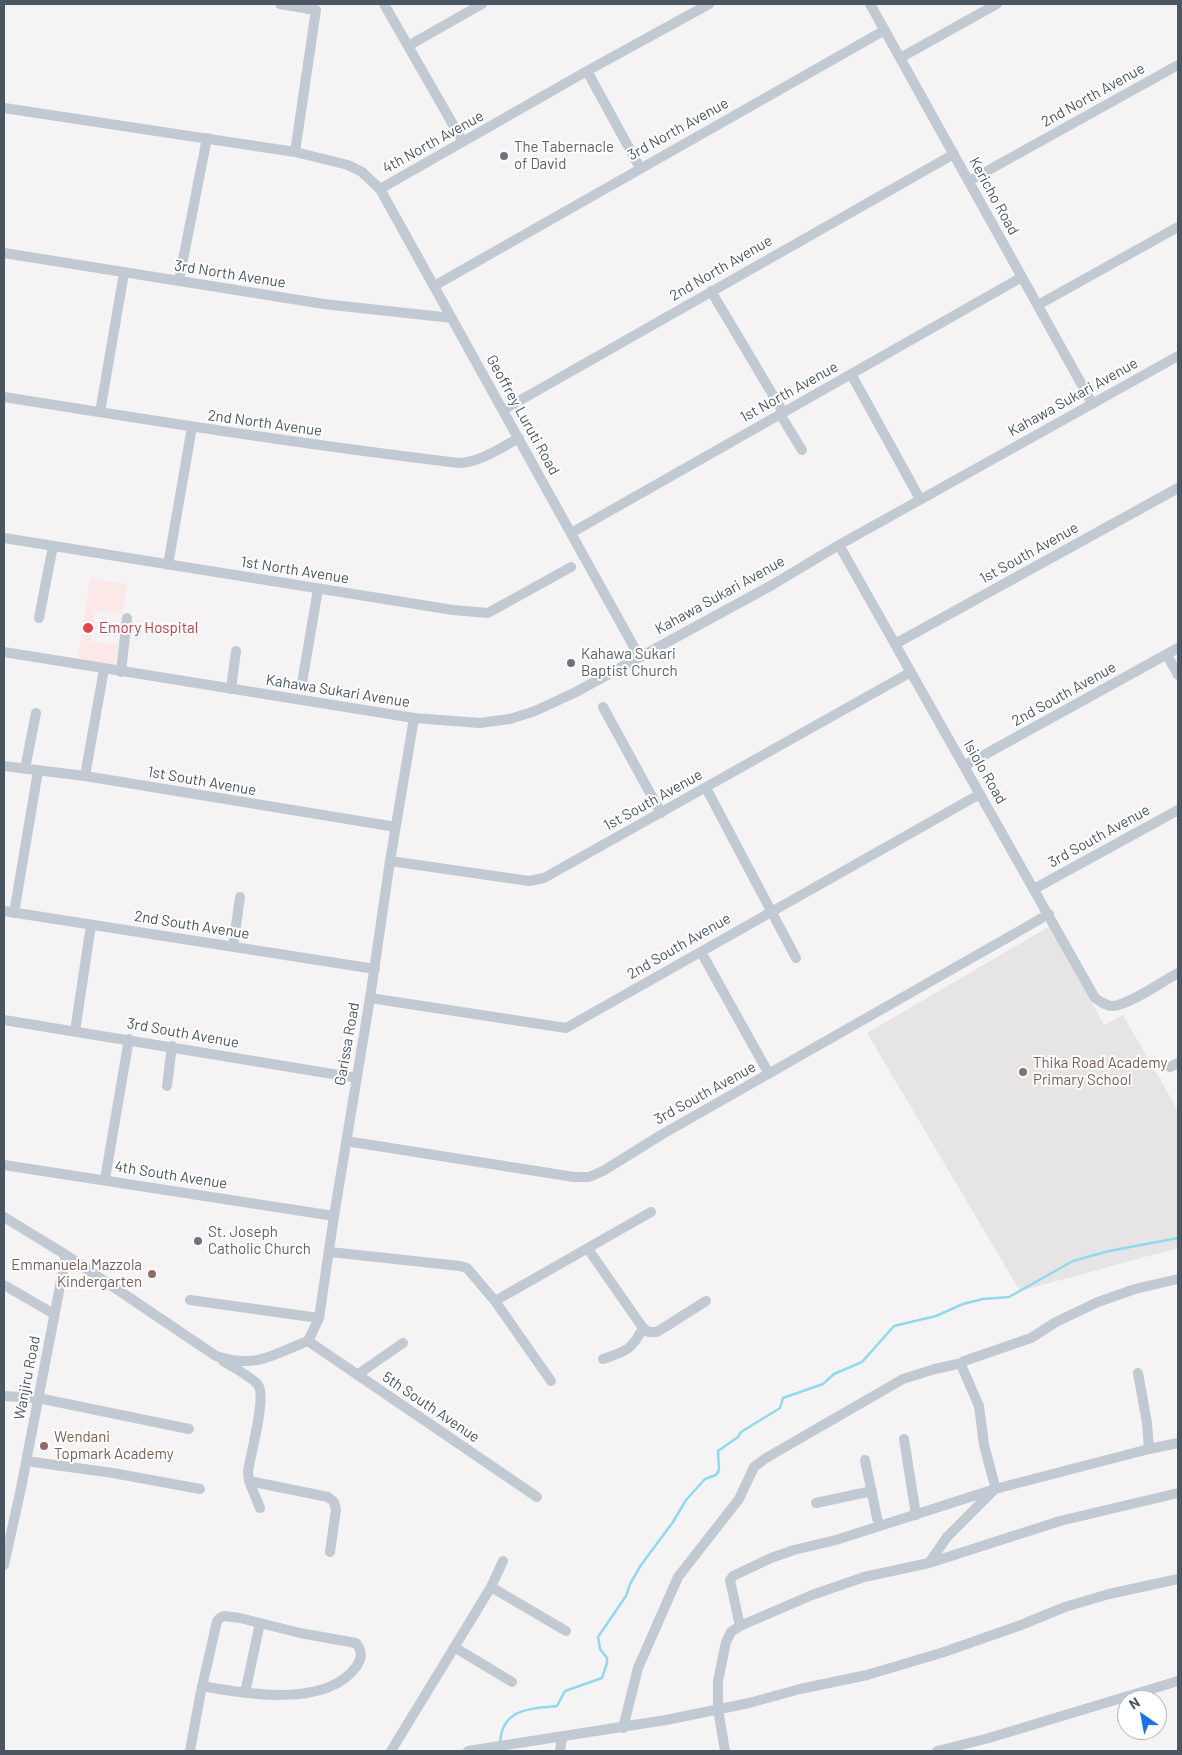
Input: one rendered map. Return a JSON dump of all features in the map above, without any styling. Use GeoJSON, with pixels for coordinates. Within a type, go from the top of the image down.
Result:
{"type":"FeatureCollection","features":[{"type":"Feature","properties":{"kind":"street"},"geometry":{"type":"LineString","coordinates":[[280,4],[316,10],[295,152]]}},
{"type":"Feature","properties":{"kind":"street"},"geometry":{"type":"LineString","coordinates":[[384,4],[463,142]]}},
{"type":"Feature","properties":{"kind":"street"},"geometry":{"type":"LineString","coordinates":[[408,46],[482,4]]}},
{"type":"Feature","properties":{"kind":"street","name":"4th North Avenue"},"geometry":{"type":"LineString","coordinates":[[4,108],[295,152],[348,165],[362,172],[380,189],[709,4]]}},
{"type":"Feature","properties":{"kind":"street","name":"Kericho Road"},"geometry":{"type":"LineString","coordinates":[[870,4],[1092,403]]}},
{"type":"Feature","properties":{"kind":"street"},"geometry":{"type":"LineString","coordinates":[[900,58],[997,4]]}},
{"type":"Feature","properties":{"kind":"street","name":"3rd North Avenue"},"geometry":{"type":"LineString","coordinates":[[434,286],[885,30]]}},
{"type":"Feature","properties":{"kind":"street","name":"2nd North Avenue"},"geometry":{"type":"LineString","coordinates":[[969,182],[1178,65]]}},
{"type":"Feature","properties":{"kind":"street"},"geometry":{"type":"LineString","coordinates":[[587,71],[640,168]]}},
{"type":"Feature","properties":{"kind":"street"},"geometry":{"type":"LineString","coordinates":[[178,280],[207,138]]}},
{"type":"Feature","properties":{"kind":"street","name":"2nd North Avenue"},"geometry":{"type":"LineString","coordinates":[[503,410],[954,154]]}},
{"type":"Feature","properties":{"kind":"street","name":"Geoffrey Luruti Road"},"geometry":{"type":"LineString","coordinates":[[380,189],[571,533],[578,563],[639,656]]}},
{"type":"Feature","properties":{"kind":"street"},"geometry":{"type":"LineString","coordinates":[[1038,305],[1178,227]]}},
{"type":"Feature","properties":{"kind":"street","name":"3rd North Avenue"},"geometry":{"type":"LineString","coordinates":[[4,253],[324,304],[452,318]]}},
{"type":"Feature","properties":{"kind":"street"},"geometry":{"type":"LineString","coordinates":[[100,412],[124,273]]}},
{"type":"Feature","properties":{"kind":"street","name":"1st North Avenue"},"geometry":{"type":"LineString","coordinates":[[571,533],[1022,277]]}},
{"type":"Feature","properties":{"kind":"street"},"geometry":{"type":"LineString","coordinates":[[711,291],[802,450]]}},
{"type":"Feature","properties":{"kind":"street","name":"Kahawa Sukari Avenue"},"geometry":{"type":"LineString","coordinates":[[4,652],[414,718],[480,723],[510,719],[535,712],[574,693],[772,585],[920,499],[1178,356]]}},
{"type":"Feature","properties":{"kind":"street"},"geometry":{"type":"LineString","coordinates":[[851,374],[920,499]]}},
{"type":"Feature","properties":{"kind":"street","name":"2nd North Avenue"},"geometry":{"type":"LineString","coordinates":[[4,397],[192,427],[459,463],[478,460],[519,438]]}},
{"type":"Feature","properties":{"kind":"street"},"geometry":{"type":"LineString","coordinates":[[168,565],[192,427]]}},
{"type":"Feature","properties":{"kind":"street","name":"1st South Avenue"},"geometry":{"type":"LineString","coordinates":[[895,644],[1178,488]]}},
{"type":"Feature","properties":{"kind":"street","name":"1st North Avenue"},"geometry":{"type":"LineString","coordinates":[[4,538],[453,610],[488,613],[578,563]]}},
{"type":"Feature","properties":{"kind":"street","name":"Isiolo Road"},"geometry":{"type":"LineString","coordinates":[[839,545],[1096,998],[1102,1003],[1112,1006],[1124,1003],[1178,973]]}},
{"type":"Feature","properties":{"kind":"street"},"geometry":{"type":"LineString","coordinates":[[39,618],[53,546]]}},
{"type":"Feature","properties":{"kind":"street"},"geometry":{"type":"LineString","coordinates":[[302,683],[318,589]]}},
{"type":"Feature","properties":{"kind":"street"},"geometry":{"type":"LineString","coordinates":[[121,672],[127,618]]}},
{"type":"Feature","properties":{"kind":"street","name":"2nd South Avenue"},"geometry":{"type":"LineString","coordinates":[[964,766],[1178,648]]}},
{"type":"Feature","properties":{"kind":"street"},"geometry":{"type":"LineString","coordinates":[[231,689],[236,651]]}},
{"type":"Feature","properties":{"kind":"street"},"geometry":{"type":"LineString","coordinates":[[1167,655],[1178,675]]}},
{"type":"Feature","properties":{"kind":"street"},"geometry":{"type":"LineString","coordinates":[[85,776],[104,669]]}},
{"type":"Feature","properties":{"kind":"street","name":"1st South Avenue"},"geometry":{"type":"LineString","coordinates":[[390,860],[537,880],[706,788],[911,672]]}},
{"type":"Feature","properties":{"kind":"street"},"geometry":{"type":"LineString","coordinates":[[603,707],[661,813]]}},
{"type":"Feature","properties":{"kind":"street"},"geometry":{"type":"LineString","coordinates":[[25,769],[36,713]]}},
{"type":"Feature","properties":{"kind":"street","name":"Garissa Road"},"geometry":{"type":"LineString","coordinates":[[308,1341],[320,1318],[334,1216],[414,718]]}},
{"type":"Feature","properties":{"kind":"street","name":"1st South Avenue"},"geometry":{"type":"LineString","coordinates":[[4,766],[85,776],[396,828]]}},
{"type":"Feature","properties":{"kind":"street"},"geometry":{"type":"LineString","coordinates":[[9,912],[38,771]]}},
{"type":"Feature","properties":{"kind":"street"},"geometry":{"type":"LineString","coordinates":[[706,788],[796,958]]}},
{"type":"Feature","properties":{"kind":"street","name":"2nd South Avenue"},"geometry":{"type":"LineString","coordinates":[[370,998],[566,1028],[980,794]]}},
{"type":"Feature","properties":{"kind":"street","name":"3rd South Avenue"},"geometry":{"type":"LineString","coordinates":[[1034,889],[1178,810]]}},
{"type":"Feature","properties":{"kind":"street"},"geometry":{"type":"LineString","coordinates":[[233,947],[240,897]]}},
{"type":"Feature","properties":{"kind":"street","name":"2nd South Avenue"},"geometry":{"type":"LineString","coordinates":[[9,912],[375,969]]}},
{"type":"Feature","properties":{"kind":"street","name":"3rd South Avenue"},"geometry":{"type":"LineString","coordinates":[[346,1141],[574,1177],[589,1176],[603,1171],[661,1135],[1049,914]]}},
{"type":"Feature","properties":{"kind":"street"},"geometry":{"type":"LineString","coordinates":[[75,1031],[91,925]]}},
{"type":"Feature","properties":{"kind":"street"},"geometry":{"type":"LineString","coordinates":[[701,952],[769,1074]]}},
{"type":"Feature","properties":{"kind":"street","name":"3rd South Avenue"},"geometry":{"type":"LineString","coordinates":[[4,1020],[172,1046],[357,1078]]}},
{"type":"Feature","properties":{"kind":"street"},"geometry":{"type":"LineString","coordinates":[[105,1179],[129,1039]]}},
{"type":"Feature","properties":{"kind":"street"},"geometry":{"type":"LineString","coordinates":[[167,1086],[172,1046]]}},
{"type":"Feature","properties":{"kind":"street","name":"4th South Avenue"},"geometry":{"type":"LineString","coordinates":[[4,1165],[105,1179],[334,1216]]}},
{"type":"Feature","properties":{"kind":"street"},"geometry":{"type":"LineString","coordinates":[[495,1301],[651,1212]]}},
{"type":"Feature","properties":{"kind":"street"},"geometry":{"type":"LineString","coordinates":[[4,1217],[66,1255],[256,1383],[261,1393],[261,1407],[248,1472],[249,1481],[260,1508]]}},
{"type":"Feature","properties":{"kind":"street"},"geometry":{"type":"LineString","coordinates":[[588,1248],[643,1328],[649,1332],[657,1332],[706,1301]]}},
{"type":"Feature","properties":{"kind":"street"},"geometry":{"type":"LineString","coordinates":[[330,1252],[467,1268],[495,1301],[551,1381]]}},
{"type":"Feature","properties":{"kind":"street","name":"Wanjiru Road"},"geometry":{"type":"LineString","coordinates":[[4,1565],[66,1255]]}},
{"type":"Feature","properties":{"kind":"street"},"geometry":{"type":"LineString","coordinates":[[623,1728],[638,1668],[671,1591],[678,1578],[739,1499],[754,1467],[784,1447],[903,1379],[962,1363],[1031,1338],[1056,1322],[1098,1302],[1135,1289],[1178,1279]]}},
{"type":"Feature","properties":{"kind":"street"},"geometry":{"type":"LineString","coordinates":[[4,1284],[54,1314]]}},
{"type":"Feature","properties":{"kind":"street"},"geometry":{"type":"LineString","coordinates":[[190,1300],[320,1318]]}},
{"type":"Feature","properties":{"kind":"street"},"geometry":{"type":"LineString","coordinates":[[603,1359],[624,1351],[635,1344],[643,1328]]}},
{"type":"Feature","properties":{"kind":"street"},"geometry":{"type":"LineString","coordinates":[[216,1356],[248,1363],[261,1360],[308,1341]]}},
{"type":"Feature","properties":{"kind":"street","name":"5th South Avenue"},"geometry":{"type":"LineString","coordinates":[[308,1341],[537,1497]]}},
{"type":"Feature","properties":{"kind":"street"},"geometry":{"type":"LineString","coordinates":[[357,1375],[403,1343]]}},
{"type":"Feature","properties":{"kind":"street"},"geometry":{"type":"LineString","coordinates":[[928,1563],[947,1537],[991,1494],[995,1486],[984,1445],[979,1406],[962,1363]]}},
{"type":"Feature","properties":{"kind":"street"},"geometry":{"type":"LineString","coordinates":[[1138,1373],[1147,1423],[1149,1449]]}},
{"type":"Feature","properties":{"kind":"street"},"geometry":{"type":"LineString","coordinates":[[4,1396],[38,1398],[189,1429]]}},
{"type":"Feature","properties":{"kind":"street"},"geometry":{"type":"LineString","coordinates":[[904,1438],[916,1515]]}},
{"type":"Feature","properties":{"kind":"street"},"geometry":{"type":"LineString","coordinates":[[740,1626],[730,1583],[733,1576],[771,1558],[794,1550],[836,1540],[994,1489],[1178,1443]]}},
{"type":"Feature","properties":{"kind":"street"},"geometry":{"type":"LineString","coordinates":[[865,1460],[880,1526]]}},
{"type":"Feature","properties":{"kind":"street"},"geometry":{"type":"LineString","coordinates":[[26,1461],[113,1472],[200,1489]]}},
{"type":"Feature","properties":{"kind":"street"},"geometry":{"type":"LineString","coordinates":[[249,1481],[328,1497],[334,1502],[336,1510],[330,1552]]}},
{"type":"Feature","properties":{"kind":"street"},"geometry":{"type":"LineString","coordinates":[[816,1503],[872,1491]]}},
{"type":"Feature","properties":{"kind":"street"},"geometry":{"type":"LineString","coordinates":[[725,1751],[718,1710],[718,1681],[726,1642],[731,1632],[740,1626],[812,1595],[864,1577],[928,1563],[1060,1521],[1178,1493]]}},
{"type":"Feature","properties":{"kind":"street"},"geometry":{"type":"LineString","coordinates":[[391,1751],[491,1587],[504,1561]]}},
{"type":"Feature","properties":{"kind":"street"},"geometry":{"type":"LineString","coordinates":[[472,1750],[623,1728],[718,1710],[800,1689],[867,1675],[1021,1626],[1065,1607],[1110,1594],[1178,1579]]}},
{"type":"Feature","properties":{"kind":"street"},"geometry":{"type":"LineString","coordinates":[[491,1587],[566,1631]]}},
{"type":"Feature","properties":{"kind":"street"},"geometry":{"type":"LineString","coordinates":[[190,1751],[202,1686],[217,1622],[220,1618],[224,1616],[232,1617],[300,1633],[356,1643],[361,1650],[362,1656],[350,1674],[338,1684],[327,1689],[266,1696],[202,1686]]}},
{"type":"Feature","properties":{"kind":"street"},"geometry":{"type":"LineString","coordinates":[[245,1693],[260,1623]]}},
{"type":"Feature","properties":{"kind":"street"},"geometry":{"type":"LineString","coordinates":[[454,1647],[512,1682]]}},
{"type":"Feature","properties":{"kind":"street"},"geometry":{"type":"LineString","coordinates":[[937,1751],[989,1738],[1178,1681]]}},
{"type":"Feature","properties":{"kind":"street"},"geometry":{"type":"LineString","coordinates":[[560,1751],[562,1737]]}},
{"type":"Feature","properties":{"kind":"shaded area","name":"Emory Hospital"},"geometry":{"type":"Polygon","coordinates":[[[90,579],[127,584],[122,614],[95,611],[91,641],[118,645],[115,665],[78,659],[90,579]]]}},
{"type":"Feature","properties":{"kind":"shaded area","name":"Thika Road Academy Primary School"},"geometry":{"type":"Polygon","coordinates":[[[1050,926],[1104,1025],[1123,1015],[1178,1111],[1178,1248],[1020,1291],[867,1033],[1050,926]]]}},
{"type":"Feature","properties":{"kind":"waterway"},"geometry":{"type":"LineString","coordinates":[[500,1751],[503,1727],[515,1714],[557,1706],[565,1691],[602,1678],[607,1658],[600,1649],[598,1637],[626,1596],[630,1584],[641,1565],[673,1522],[686,1500],[705,1479],[716,1475],[719,1470],[718,1451],[738,1437],[741,1432],[780,1408],[783,1398],[823,1384],[834,1374],[862,1362],[894,1326],[936,1316],[963,1304],[983,1299],[1009,1297],[1073,1261],[1109,1251],[1178,1238]]}},
{"type":"Feature","properties":{"kind":"place","name":"The Tabernacle of David"},"geometry":{"type":"Point","coordinates":[504,156]}},
{"type":"Feature","properties":{"kind":"place","name":"Emory Hospital"},"geometry":{"type":"Point","coordinates":[88,628]}},
{"type":"Feature","properties":{"kind":"place","name":"Kahawa Sukari Baptist Church"},"geometry":{"type":"Point","coordinates":[571,663]}},
{"type":"Feature","properties":{"kind":"place","name":"Thika Road Academy Primary School"},"geometry":{"type":"Point","coordinates":[1023,1072]}},
{"type":"Feature","properties":{"kind":"place","name":"St. Joseph Catholic Church"},"geometry":{"type":"Point","coordinates":[198,1241]}},
{"type":"Feature","properties":{"kind":"place","name":"Emmanuela Mazzola Kindergarten"},"geometry":{"type":"Point","coordinates":[152,1274]}},
{"type":"Feature","properties":{"kind":"place","name":"Wendani Topmark Academy"},"geometry":{"type":"Point","coordinates":[44,1446]}}]}
